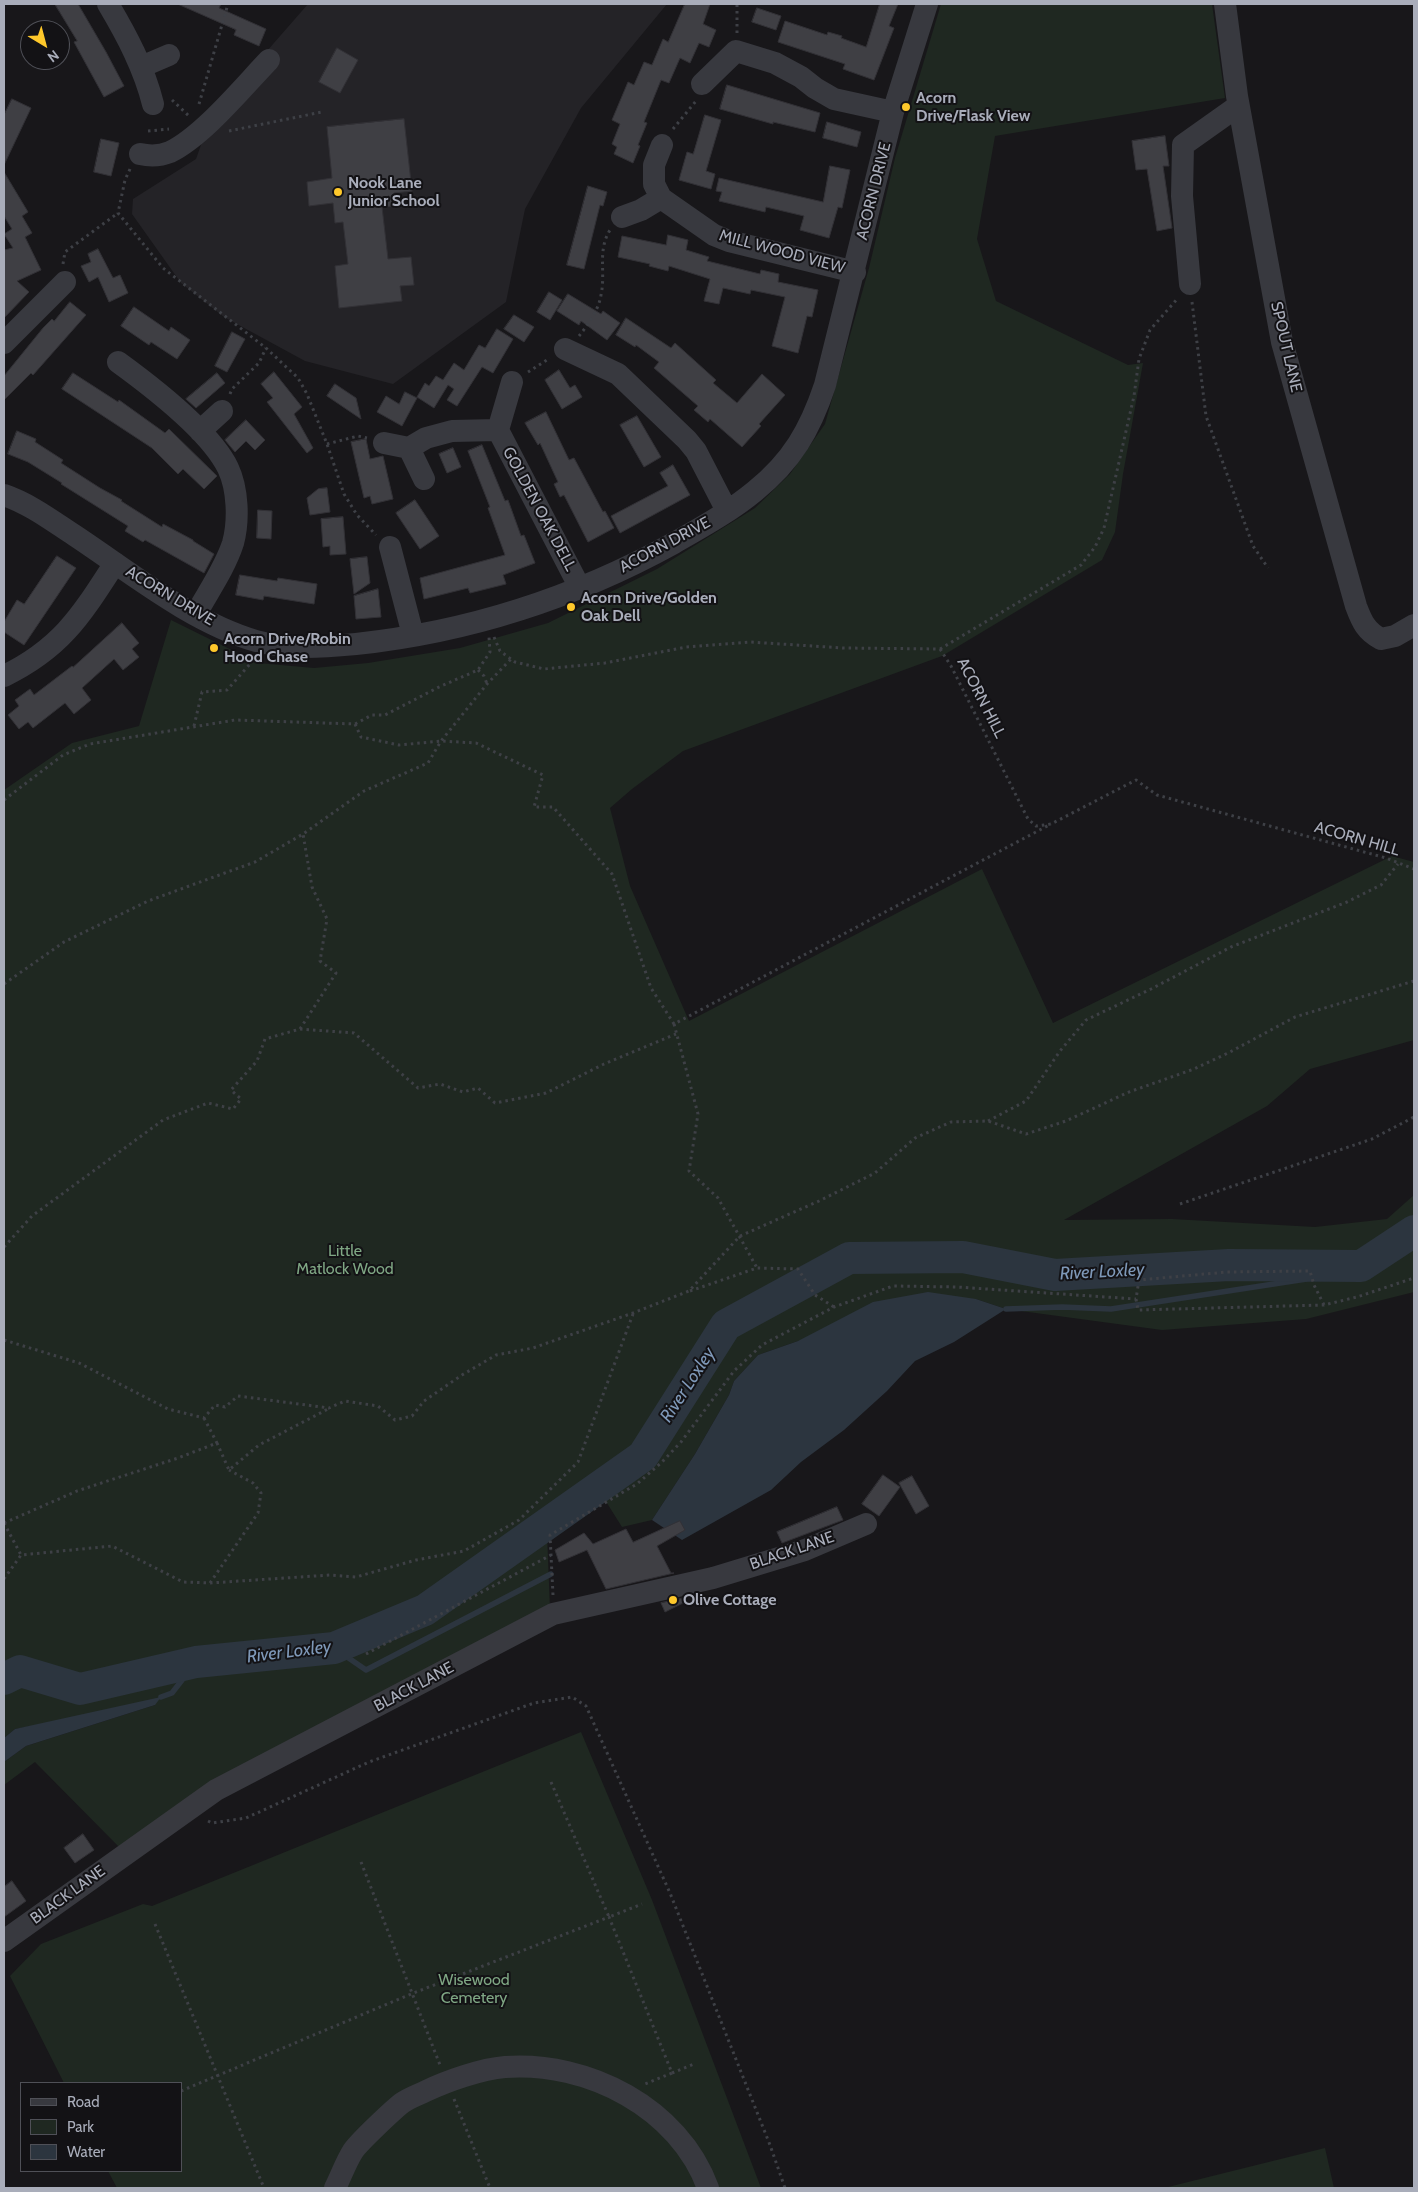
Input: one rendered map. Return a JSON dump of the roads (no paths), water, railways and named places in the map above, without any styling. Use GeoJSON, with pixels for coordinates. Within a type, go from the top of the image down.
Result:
{"type":"FeatureCollection","features":[{"type":"Feature","properties":{"kind":"street"},"geometry":{"type":"LineString","coordinates":[[108,4],[129,39],[154,104]]}},
{"type":"Feature","properties":{"kind":"street","name":"ACORN DRIVE"},"geometry":{"type":"LineString","coordinates":[[4,495],[17,499],[42,513],[115,563],[196,614],[257,641],[312,647],[377,642],[514,613],[580,588],[644,559],[726,511],[755,491],[775,472],[805,436],[815,415],[825,385],[855,272],[893,112],[927,4]]}},
{"type":"Feature","properties":{"kind":"street","name":"SPOUT LANE"},"geometry":{"type":"LineString","coordinates":[[1225,4],[1238,106],[1282,342],[1356,606],[1362,622],[1369,632],[1381,640],[1395,636],[1414,625]]}},
{"type":"Feature","properties":{"kind":"street"},"geometry":{"type":"LineString","coordinates":[[702,84],[736,51],[775,63],[834,99],[893,112]]}},
{"type":"Feature","properties":{"kind":"street"},"geometry":{"type":"LineString","coordinates":[[141,67],[169,55]]}},
{"type":"Feature","properties":{"kind":"street"},"geometry":{"type":"LineString","coordinates":[[136,160],[169,152],[192,137],[269,60]]}},
{"type":"Feature","properties":{"kind":"street"},"geometry":{"type":"LineString","coordinates":[[1190,284],[1182,196],[1183,145],[1238,106]]}},
{"type":"Feature","properties":{"kind":"street"},"geometry":{"type":"LineString","coordinates":[[622,217],[641,210],[661,198],[654,184],[654,165],[662,145]]}},
{"type":"Feature","properties":{"kind":"street","name":"MILL WOOD VIEW"},"geometry":{"type":"LineString","coordinates":[[661,198],[714,235],[730,241],[855,272]]}},
{"type":"Feature","properties":{"kind":"street"},"geometry":{"type":"LineString","coordinates":[[4,344],[65,282]]}},
{"type":"Feature","properties":{"kind":"street"},"geometry":{"type":"LineString","coordinates":[[565,349],[618,374],[687,440],[696,451],[726,511]]}},
{"type":"Feature","properties":{"kind":"street"},"geometry":{"type":"LineString","coordinates":[[118,362],[162,396],[200,431],[228,468],[234,491],[237,518],[233,543],[196,614]]}},
{"type":"Feature","properties":{"kind":"street","name":"GOLDEN OAK DELL"},"geometry":{"type":"LineString","coordinates":[[512,382],[498,430],[580,588]]}},
{"type":"Feature","properties":{"kind":"street"},"geometry":{"type":"LineString","coordinates":[[200,431],[222,411]]}},
{"type":"Feature","properties":{"kind":"street","name":"GOLDEN OAK DELL"},"geometry":{"type":"LineString","coordinates":[[408,448],[426,438],[452,431],[498,430]]}},
{"type":"Feature","properties":{"kind":"street"},"geometry":{"type":"LineString","coordinates":[[384,443],[408,448],[424,479]]}},
{"type":"Feature","properties":{"kind":"street"},"geometry":{"type":"LineString","coordinates":[[390,547],[413,635]]}},
{"type":"Feature","properties":{"kind":"street"},"geometry":{"type":"LineString","coordinates":[[4,675],[41,655],[63,636],[81,616],[115,563]]}},
{"type":"Feature","properties":{"kind":"street","name":"BLACK LANE"},"geometry":{"type":"LineString","coordinates":[[4,1941],[216,1790],[553,1614],[713,1578],[805,1550],[866,1524]]}},
{"type":"Feature","properties":{"kind":"street"},"geometry":{"type":"LineString","coordinates":[[335,2188],[353,2150],[402,2103],[447,2081],[504,2067],[548,2067],[587,2076],[624,2094],[659,2117],[686,2146],[703,2174],[708,2188]]}},
{"type":"Feature","properties":{"kind":"water"},"geometry":{"type":"Polygon","coordinates":[[[928,1292],[976,1299],[1006,1309],[954,1342],[915,1361],[887,1391],[844,1430],[801,1462],[771,1490],[682,1540],[652,1520],[695,1454],[729,1395],[734,1381],[758,1355],[798,1341],[873,1302],[928,1292]]]}},
{"type":"Feature","properties":{"kind":"water"},"geometry":{"type":"Polygon","coordinates":[[[161,1697],[155,1705],[26,1746],[4,1762],[4,1738],[15,1729],[161,1697]]]}},
{"type":"Feature","properties":{"kind":"waterway","name":"River Loxley"},"geometry":{"type":"LineString","coordinates":[[4,1679],[20,1671],[80,1689],[196,1662],[334,1648],[425,1610],[643,1456],[726,1325],[849,1258],[963,1257],[1055,1275],[1229,1265],[1361,1266],[1414,1231]]}},
{"type":"Feature","properties":{"kind":"waterway"},"geometry":{"type":"LineString","coordinates":[[1006,1309],[1062,1307],[1111,1309],[1313,1278],[1326,1266]]}},
{"type":"Feature","properties":{"kind":"waterway"},"geometry":{"type":"LineString","coordinates":[[334,1648],[366,1670],[551,1574]]}},
{"type":"Feature","properties":{"kind":"waterway"},"geometry":{"type":"LineString","coordinates":[[161,1697],[172,1693],[196,1662]]}},
{"type":"Feature","properties":{"kind":"place","name":"Acorn Drive/Flask View"},"geometry":{"type":"Point","coordinates":[906,107]}},
{"type":"Feature","properties":{"kind":"place","name":"Nook Lane Junior School"},"geometry":{"type":"Point","coordinates":[338,192]}},
{"type":"Feature","properties":{"kind":"place","name":"Acorn Drive/Golden Oak Dell"},"geometry":{"type":"Point","coordinates":[571,607]}},
{"type":"Feature","properties":{"kind":"place","name":"Acorn Drive/Robin Hood Chase"},"geometry":{"type":"Point","coordinates":[214,648]}},
{"type":"Feature","properties":{"kind":"place","name":"Olive Cottage"},"geometry":{"type":"Point","coordinates":[673,1600]}},
{"type":"Feature","properties":{"kind":"park label","name":"Little Matlock Wood"},"geometry":{"type":"Point","coordinates":[345,1260]}},
{"type":"Feature","properties":{"kind":"park label","name":"Wisewood Cemetery"},"geometry":{"type":"Point","coordinates":[474,1989]}}]}
